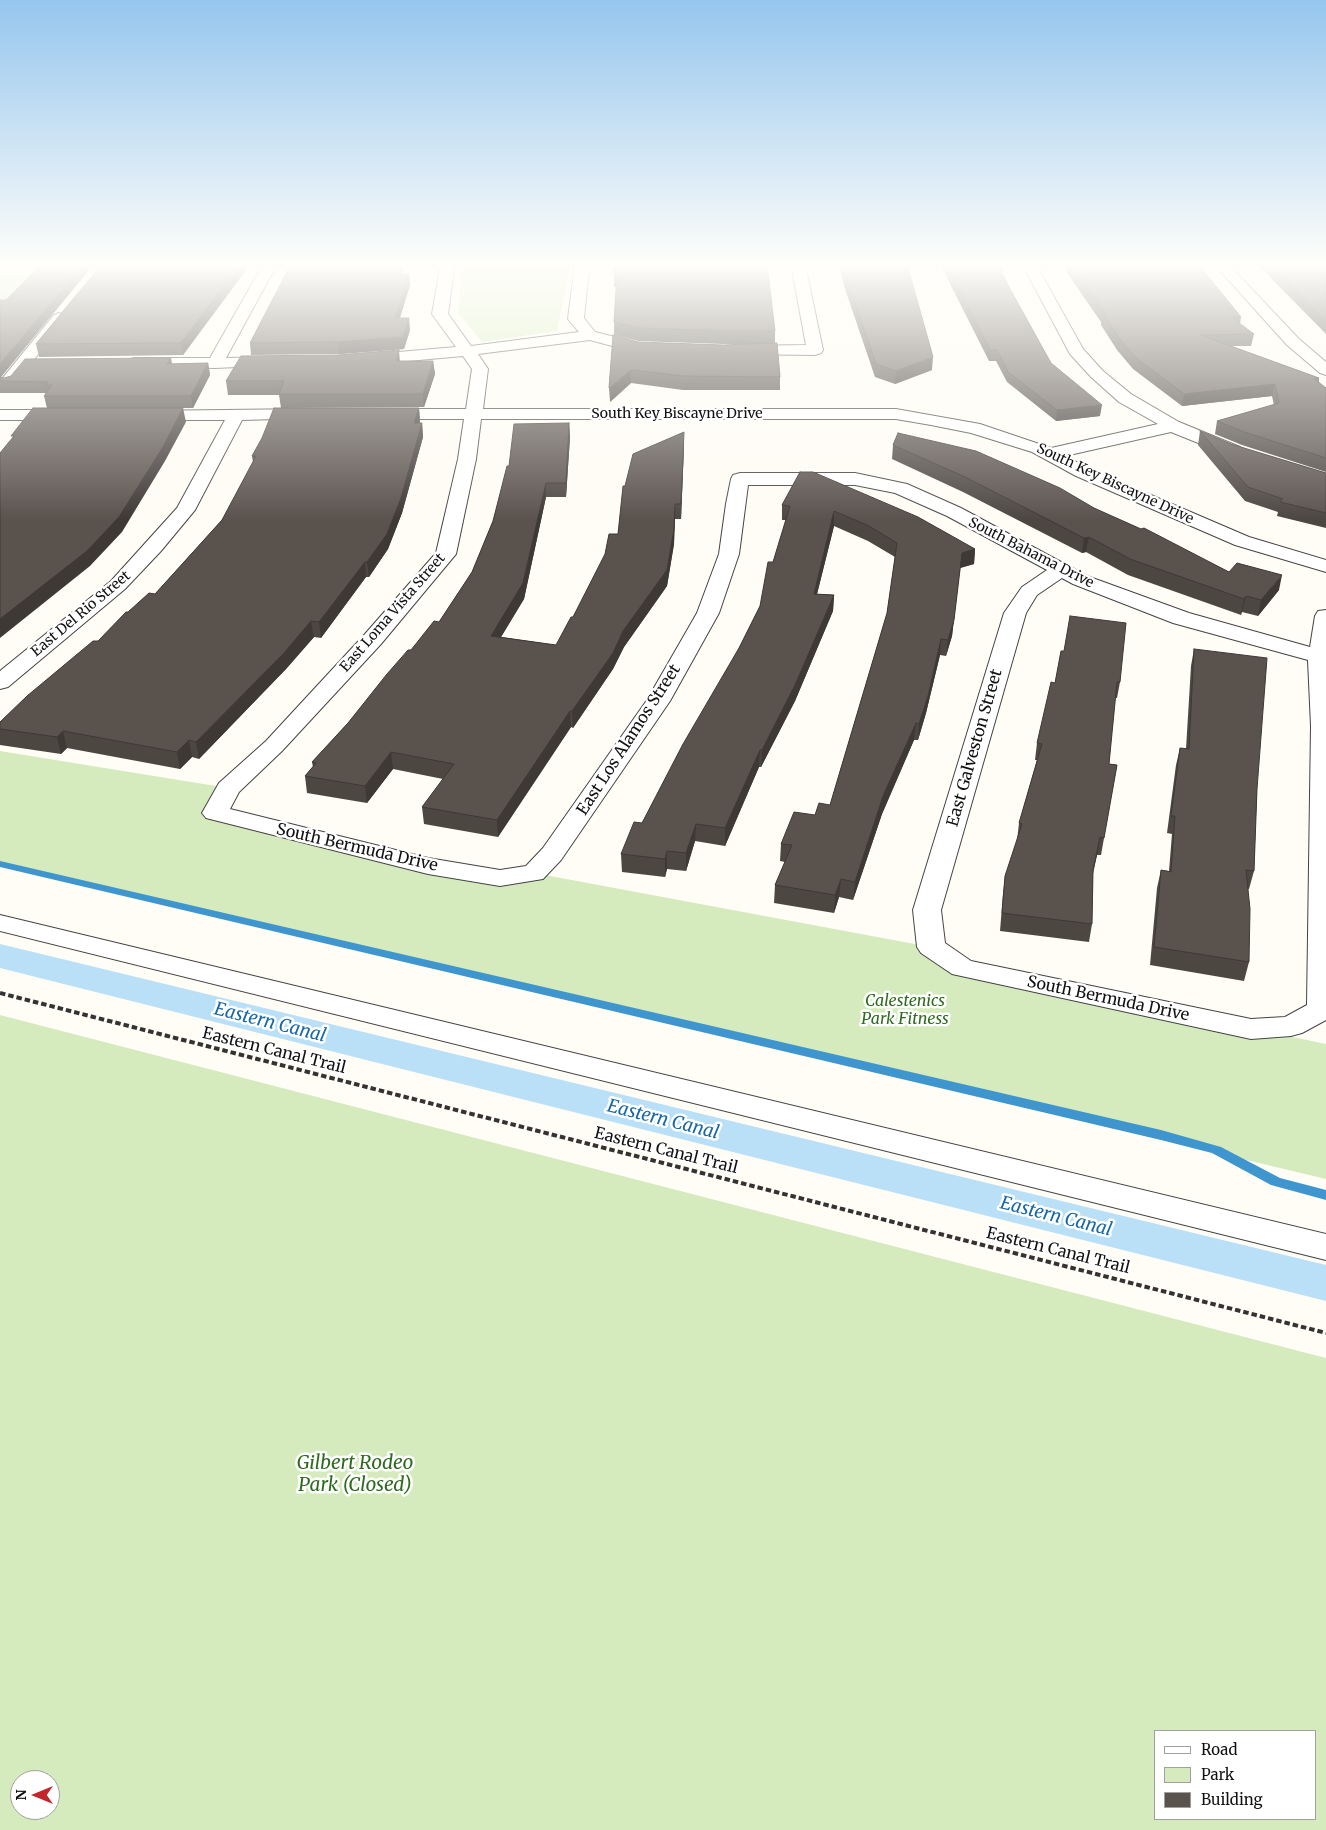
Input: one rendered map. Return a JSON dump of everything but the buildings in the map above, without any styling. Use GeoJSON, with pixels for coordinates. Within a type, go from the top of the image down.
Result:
{"type":"FeatureCollection","features":[{"type":"Feature","properties":{"kind":"street"},"geometry":{"type":"LineString","coordinates":[[7,383],[34,349]]}},
{"type":"Feature","properties":{"kind":"street"},"geometry":{"type":"LineString","coordinates":[[215,363],[223,349]]}},
{"type":"Feature","properties":{"kind":"street"},"geometry":{"type":"LineString","coordinates":[[348,360],[480,349]]}},
{"type":"Feature","properties":{"kind":"street"},"geometry":{"type":"LineString","coordinates":[[723,351],[815,349]]}},
{"type":"Feature","properties":{"kind":"street"},"geometry":{"type":"LineString","coordinates":[[1075,349],[1097,374],[1125,398],[1173,426],[1254,457]]}},
{"type":"Feature","properties":{"kind":"street"},"geometry":{"type":"LineString","coordinates":[[1302,349],[1326,370]]}},
{"type":"Feature","properties":{"kind":"street","name":"East Loma Vista Street"},"geometry":{"type":"LineString","coordinates":[[215,813],[228,788],[274,746],[373,640],[446,554],[467,459],[480,369],[468,351]]}},
{"type":"Feature","properties":{"kind":"street"},"geometry":{"type":"LineString","coordinates":[[118,363],[291,362]]}},
{"type":"Feature","properties":{"kind":"street"},"geometry":{"type":"LineString","coordinates":[[22,364],[42,364]]}},
{"type":"Feature","properties":{"kind":"street"},"geometry":{"type":"LineString","coordinates":[[0,414],[78,415]]}},
{"type":"Feature","properties":{"kind":"street"},"geometry":{"type":"LineString","coordinates":[[128,415],[324,414]]}},
{"type":"Feature","properties":{"kind":"street","name":"South Key Biscayne Drive"},"geometry":{"type":"LineString","coordinates":[[364,414],[896,414],[974,428],[1038,448],[1090,476],[1242,541],[1326,566]]}},
{"type":"Feature","properties":{"kind":"street","name":"East Del Rio Street"},"geometry":{"type":"LineString","coordinates":[[0,682],[118,585],[154,547],[185,510],[236,415]]}},
{"type":"Feature","properties":{"kind":"street"},"geometry":{"type":"LineString","coordinates":[[1049,454],[1173,426]]}},
{"type":"Feature","properties":{"kind":"street","name":"South Bahama Drive"},"geometry":{"type":"LineString","coordinates":[[740,478],[855,479],[900,488],[954,512],[1080,580],[1181,618],[1319,656]]}},
{"type":"Feature","properties":{"kind":"street","name":"East Los Alamos Street"},"geometry":{"type":"LineString","coordinates":[[500,878],[534,873],[552,854],[658,701],[708,613],[730,554],[735,504],[740,478]]}},
{"type":"Feature","properties":{"kind":"street","name":"East Galveston Street"},"geometry":{"type":"LineString","coordinates":[[931,947],[927,910],[1015,613],[1029,591],[1060,570]]}},
{"type":"Feature","properties":{"kind":"street"},"geometry":{"type":"LineString","coordinates":[[1319,656],[1326,616]]}},
{"type":"Feature","properties":{"kind":"street","name":"South Bermuda Drive"},"geometry":{"type":"LineString","coordinates":[[931,947],[962,968],[1251,1029],[1291,1026],[1322,1010],[1323,726],[1319,656]]}},
{"type":"Feature","properties":{"kind":"street","name":"South Bermuda Drive"},"geometry":{"type":"LineString","coordinates":[[215,813],[428,866],[500,878]]}},
{"type":"Feature","properties":{"kind":"street"},"geometry":{"type":"LineString","coordinates":[[0,923],[1326,1247]]}},
{"type":"Feature","properties":{"kind":"path","name":"Eastern Canal Trail"},"geometry":{"type":"LineString","coordinates":[[0,993],[1326,1333]]}},
{"type":"Feature","properties":{"kind":"green space","name":"Calestenics Park Fitness"},"geometry":{"type":"Polygon","coordinates":[[[0,751],[228,788],[215,813],[428,866],[534,873],[931,947],[962,968],[1326,1044],[1326,1179],[0,863],[0,751]]]}},
{"type":"Feature","properties":{"kind":"green space","name":"Gilbert Rodeo Park (Closed)"},"geometry":{"type":"Polygon","coordinates":[[[0,1015],[1326,1358],[1326,1830],[0,1830],[0,1015]]]}},
{"type":"Feature","properties":{"kind":"waterway"},"geometry":{"type":"LineString","coordinates":[[0,864],[1161,1135],[1216,1150],[1276,1182],[1326,1195]]}},
{"type":"Feature","properties":{"kind":"waterway","name":"Eastern Canal"},"geometry":{"type":"LineString","coordinates":[[0,956],[1326,1283]]}}]}
